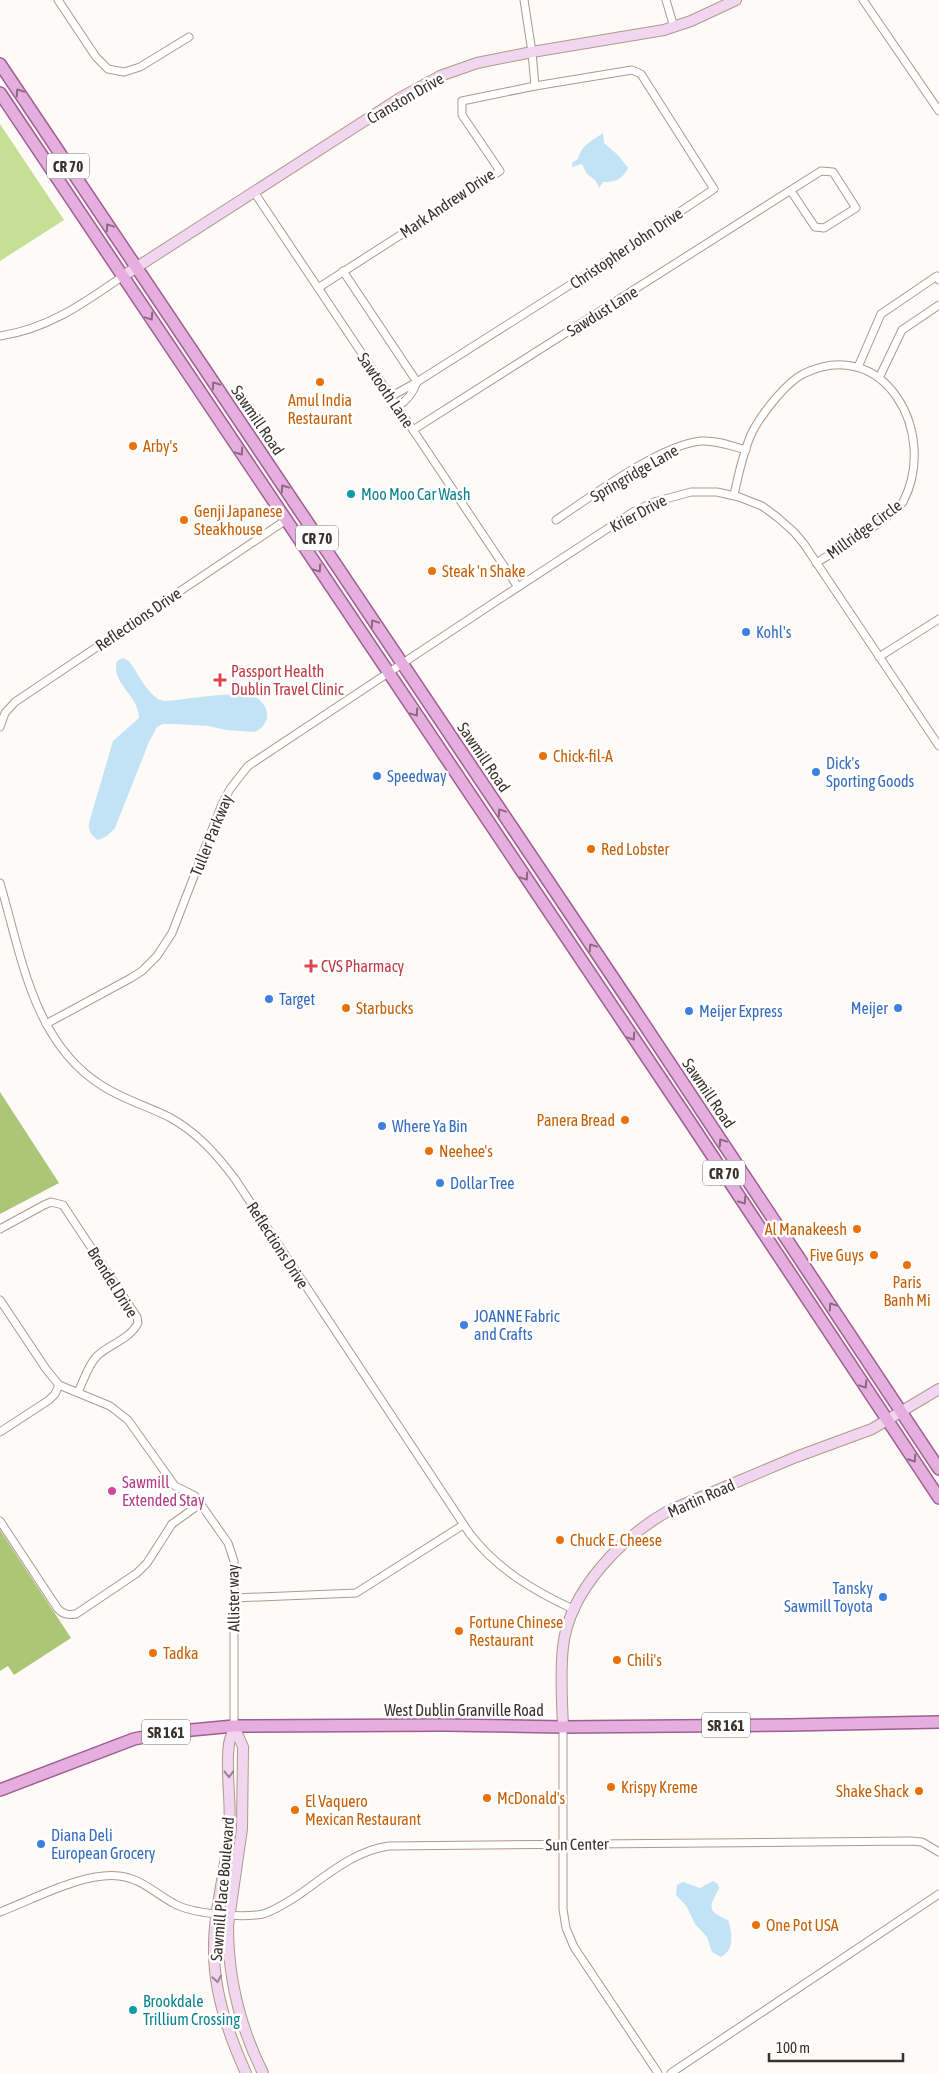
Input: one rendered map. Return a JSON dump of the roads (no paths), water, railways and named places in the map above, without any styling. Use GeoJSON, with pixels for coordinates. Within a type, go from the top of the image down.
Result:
{"type":"FeatureCollection","features":[{"type":"Feature","properties":{"kind":"main road","name":"Sawmill Road"},"geometry":{"type":"LineString","coordinates":[[0,64],[939,1469]]}},
{"type":"Feature","properties":{"kind":"main road","name":"Sawmill Road"},"geometry":{"type":"LineString","coordinates":[[0,93],[688,1119],[939,1498]]}},
{"type":"Feature","properties":{"kind":"main road","name":"West Dublin Granville Road"},"geometry":{"type":"LineString","coordinates":[[0,1790],[134,1739],[170,1732],[234,1726],[444,1725],[563,1727],[939,1722]]}},
{"type":"Feature","properties":{"kind":"street"},"geometry":{"type":"LineString","coordinates":[[58,0],[96,57],[108,69],[124,72],[140,67],[189,37]]}},
{"type":"Feature","properties":{"kind":"street"},"geometry":{"type":"LineString","coordinates":[[524,0],[535,86]]}},
{"type":"Feature","properties":{"kind":"street"},"geometry":{"type":"LineString","coordinates":[[666,0],[674,27]]}},
{"type":"Feature","properties":{"kind":"street","name":"Cranston Drive"},"geometry":{"type":"LineString","coordinates":[[136,268],[400,98],[430,81],[477,63],[532,52],[634,36],[674,27],[736,0]]}},
{"type":"Feature","properties":{"kind":"street"},"geometry":{"type":"LineString","coordinates":[[863,0],[939,111]]}},
{"type":"Feature","properties":{"kind":"street","name":"Mark Andrew Drive"},"geometry":{"type":"LineString","coordinates":[[318,288],[500,172],[462,115],[462,101],[535,86],[632,70],[636,71]]}},
{"type":"Feature","properties":{"kind":"street","name":"Christopher John Drive"},"geometry":{"type":"LineString","coordinates":[[390,397],[417,382],[584,276],[714,189],[641,74],[636,71]]}},
{"type":"Feature","properties":{"kind":"street","name":"Sawdust Lane"},"geometry":{"type":"LineString","coordinates":[[413,430],[821,171],[833,172],[856,208],[824,228],[816,227],[791,191]]}},
{"type":"Feature","properties":{"kind":"street","name":"Sawtooth Lane"},"geometry":{"type":"LineString","coordinates":[[254,192],[518,587]]}},
{"type":"Feature","properties":{"kind":"street"},"geometry":{"type":"LineString","coordinates":[[0,336],[36,328],[58,318],[136,268]]}},
{"type":"Feature","properties":{"kind":"street"},"geometry":{"type":"LineString","coordinates":[[343,271],[417,382]]}},
{"type":"Feature","properties":{"kind":"street"},"geometry":{"type":"LineString","coordinates":[[858,367],[881,314],[937,276],[939,280]]}},
{"type":"Feature","properties":{"kind":"street"},"geometry":{"type":"LineString","coordinates":[[880,376],[902,330],[939,305]]}},
{"type":"Feature","properties":{"kind":"street"},"geometry":{"type":"LineString","coordinates":[[734,495],[754,428],[791,382],[803,374],[828,366],[858,367],[880,376],[900,389],[907,399]]}},
{"type":"Feature","properties":{"kind":"street","name":"Christopher John Drive"},"geometry":{"type":"LineString","coordinates":[[397,407],[413,392],[417,382]]}},
{"type":"Feature","properties":{"kind":"street","name":"Springridge Lane"},"geometry":{"type":"LineString","coordinates":[[556,520],[631,472],[667,451],[683,445],[702,441],[746,450]]}},
{"type":"Feature","properties":{"kind":"street","name":"Millridge Circle"},"geometry":{"type":"LineString","coordinates":[[816,563],[871,528],[902,503],[921,466]]}},
{"type":"Feature","properties":{"kind":"street","name":"Krier Drive"},"geometry":{"type":"LineString","coordinates":[[401,663],[634,512],[654,502],[691,492],[716,492],[734,495],[762,506],[794,532],[939,746]]}},
{"type":"Feature","properties":{"kind":"street","name":"Reflections Drive"},"geometry":{"type":"LineString","coordinates":[[0,727],[5,713],[15,702],[286,520]]}},
{"type":"Feature","properties":{"kind":"street"},"geometry":{"type":"LineString","coordinates":[[879,657],[939,619]]}},
{"type":"Feature","properties":{"kind":"street","name":"Tuller Parkway"},"geometry":{"type":"LineString","coordinates":[[46,1024],[131,978],[142,971],[158,956],[172,933],[222,804],[240,774],[259,758],[401,663]]}},
{"type":"Feature","properties":{"kind":"street","name":"Reflections Drive"},"geometry":{"type":"LineString","coordinates":[[0,883],[34,998],[46,1024],[69,1058],[90,1078],[118,1095],[182,1125],[206,1145],[226,1167],[463,1525],[485,1552],[507,1572],[539,1592],[574,1610]]}},
{"type":"Feature","properties":{"kind":"street","name":"Brendel Drive"},"geometry":{"type":"LineString","coordinates":[[0,1229],[44,1204],[51,1202],[63,1205],[137,1317],[138,1324],[131,1334],[106,1349],[94,1360],[78,1392]]}},
{"type":"Feature","properties":{"kind":"street","name":"Allister way"},"geometry":{"type":"LineString","coordinates":[[0,1300],[46,1369],[60,1385],[110,1406],[122,1414],[146,1444],[170,1480],[179,1489],[195,1496],[231,1549],[234,1561],[234,1726]]}},
{"type":"Feature","properties":{"kind":"street"},"geometry":{"type":"LineString","coordinates":[[0,1432],[49,1400],[60,1385]]}},
{"type":"Feature","properties":{"kind":"street","name":"Martin Road"},"geometry":{"type":"LineString","coordinates":[[563,1727],[563,1646],[574,1610],[597,1572],[624,1542],[654,1519],[693,1500],[831,1443],[862,1433],[902,1413],[939,1389]]}},
{"type":"Feature","properties":{"kind":"street"},"geometry":{"type":"LineString","coordinates":[[0,1521],[58,1609],[63,1614],[70,1615],[76,1614],[137,1573],[147,1563],[172,1524],[200,1504]]}},
{"type":"Feature","properties":{"kind":"street"},"geometry":{"type":"LineString","coordinates":[[234,1598],[356,1593],[463,1525]]}},
{"type":"Feature","properties":{"kind":"street","name":"Sawmill Place Boulevard"},"geometry":{"type":"LineString","coordinates":[[234,1726],[229,1745],[229,1831],[217,1913],[214,1951],[216,1978],[224,2016],[235,2049],[246,2073]]}},
{"type":"Feature","properties":{"kind":"street","name":"Sawmill Place Boulevard"},"geometry":{"type":"LineString","coordinates":[[234,1726],[243,1747],[243,1796],[241,1846],[230,1914],[228,1942],[233,1988],[248,2039],[263,2073]]}},
{"type":"Feature","properties":{"kind":"street"},"geometry":{"type":"LineString","coordinates":[[563,1727],[563,1918],[570,1939],[658,2073]]}},
{"type":"Feature","properties":{"kind":"street","name":"Sun Center"},"geometry":{"type":"LineString","coordinates":[[0,1912],[80,1880],[107,1875],[126,1877],[139,1882],[170,1902],[187,1910],[230,1914],[262,1914],[273,1910],[351,1860],[367,1851],[380,1847],[910,1840],[922,1842],[939,1852]]}},
{"type":"Feature","properties":{"kind":"street"},"geometry":{"type":"LineString","coordinates":[[672,2073],[939,1894]]}},
{"type":"Feature","properties":{"kind":"water"},"geometry":{"type":"Polygon","coordinates":[[[603,133],[604,143],[618,155],[628,168],[621,178],[611,182],[603,182],[599,188],[596,181],[587,174],[582,164],[572,167],[572,163],[578,159],[584,147],[603,133]]]}},
{"type":"Feature","properties":{"kind":"water"},"geometry":{"type":"Polygon","coordinates":[[[123,658],[129,661],[149,691],[160,699],[165,701],[232,694],[252,696],[263,704],[267,717],[263,726],[255,732],[174,724],[163,724],[157,727],[149,742],[115,828],[107,836],[98,840],[90,833],[89,823],[113,741],[139,718],[135,703],[121,683],[116,669],[117,661],[123,658]]]}},
{"type":"Feature","properties":{"kind":"water"},"geometry":{"type":"Polygon","coordinates":[[[713,1881],[718,1884],[719,1888],[711,1907],[721,1917],[728,1920],[731,1930],[729,1950],[721,1957],[712,1952],[707,1937],[695,1924],[687,1907],[676,1895],[677,1885],[683,1882],[700,1888],[713,1881]]]}},
{"type":"Feature","properties":{"kind":"place","name":"Amul India Restaurant"},"geometry":{"type":"Point","coordinates":[320,382]}},
{"type":"Feature","properties":{"kind":"place","name":"Arby's"},"geometry":{"type":"Point","coordinates":[133,446]}},
{"type":"Feature","properties":{"kind":"place","name":"Moo Moo Car Wash"},"geometry":{"type":"Point","coordinates":[351,494]}},
{"type":"Feature","properties":{"kind":"place","name":"Genji Japanese Steakhouse"},"geometry":{"type":"Point","coordinates":[184,520]}},
{"type":"Feature","properties":{"kind":"place","name":"Steak 'n Shake"},"geometry":{"type":"Point","coordinates":[432,571]}},
{"type":"Feature","properties":{"kind":"place","name":"Kohl's"},"geometry":{"type":"Point","coordinates":[746,632]}},
{"type":"Feature","properties":{"kind":"place","name":"Passport Health Dublin Travel Clinic"},"geometry":{"type":"Point","coordinates":[220,680]}},
{"type":"Feature","properties":{"kind":"place","name":"Chick-fil-A"},"geometry":{"type":"Point","coordinates":[543,756]}},
{"type":"Feature","properties":{"kind":"place","name":"Dick's Sporting Goods"},"geometry":{"type":"Point","coordinates":[816,772]}},
{"type":"Feature","properties":{"kind":"place","name":"Speedway"},"geometry":{"type":"Point","coordinates":[377,776]}},
{"type":"Feature","properties":{"kind":"place","name":"Red Lobster"},"geometry":{"type":"Point","coordinates":[591,849]}},
{"type":"Feature","properties":{"kind":"place","name":"CVS Pharmacy"},"geometry":{"type":"Point","coordinates":[311,966]}},
{"type":"Feature","properties":{"kind":"place","name":"Target"},"geometry":{"type":"Point","coordinates":[269,999]}},
{"type":"Feature","properties":{"kind":"place","name":"Starbucks"},"geometry":{"type":"Point","coordinates":[346,1008]}},
{"type":"Feature","properties":{"kind":"place","name":"Meijer"},"geometry":{"type":"Point","coordinates":[898,1008]}},
{"type":"Feature","properties":{"kind":"place","name":"Meijer Express"},"geometry":{"type":"Point","coordinates":[689,1011]}},
{"type":"Feature","properties":{"kind":"place","name":"Panera Bread"},"geometry":{"type":"Point","coordinates":[625,1120]}},
{"type":"Feature","properties":{"kind":"place","name":"Where Ya Bin"},"geometry":{"type":"Point","coordinates":[382,1126]}},
{"type":"Feature","properties":{"kind":"place","name":"Neehee's"},"geometry":{"type":"Point","coordinates":[429,1151]}},
{"type":"Feature","properties":{"kind":"place","name":"Dollar Tree"},"geometry":{"type":"Point","coordinates":[440,1183]}},
{"type":"Feature","properties":{"kind":"place","name":"Al Manakeesh"},"geometry":{"type":"Point","coordinates":[857,1229]}},
{"type":"Feature","properties":{"kind":"place","name":"Five Guys"},"geometry":{"type":"Point","coordinates":[874,1255]}},
{"type":"Feature","properties":{"kind":"place","name":"Paris Banh Mi"},"geometry":{"type":"Point","coordinates":[907,1265]}},
{"type":"Feature","properties":{"kind":"place","name":"JOANNE Fabric and Crafts"},"geometry":{"type":"Point","coordinates":[464,1325]}},
{"type":"Feature","properties":{"kind":"place","name":"Sawmill Extended Stay"},"geometry":{"type":"Point","coordinates":[112,1491]}},
{"type":"Feature","properties":{"kind":"place","name":"Chuck E. Cheese"},"geometry":{"type":"Point","coordinates":[560,1540]}},
{"type":"Feature","properties":{"kind":"place","name":"Tansky Sawmill Toyota"},"geometry":{"type":"Point","coordinates":[883,1597]}},
{"type":"Feature","properties":{"kind":"place","name":"Fortune Chinese Restaurant"},"geometry":{"type":"Point","coordinates":[459,1631]}},
{"type":"Feature","properties":{"kind":"place","name":"Tadka"},"geometry":{"type":"Point","coordinates":[153,1653]}},
{"type":"Feature","properties":{"kind":"place","name":"Chili's"},"geometry":{"type":"Point","coordinates":[617,1660]}},
{"type":"Feature","properties":{"kind":"place","name":"Krispy Kreme"},"geometry":{"type":"Point","coordinates":[611,1787]}},
{"type":"Feature","properties":{"kind":"place","name":"Shake Shack"},"geometry":{"type":"Point","coordinates":[919,1791]}},
{"type":"Feature","properties":{"kind":"place","name":"McDonald's"},"geometry":{"type":"Point","coordinates":[487,1798]}},
{"type":"Feature","properties":{"kind":"place","name":"El Vaquero Mexican Restaurant"},"geometry":{"type":"Point","coordinates":[295,1810]}},
{"type":"Feature","properties":{"kind":"place","name":"Diana Deli European Grocery"},"geometry":{"type":"Point","coordinates":[41,1844]}},
{"type":"Feature","properties":{"kind":"place","name":"One Pot USA"},"geometry":{"type":"Point","coordinates":[756,1925]}},
{"type":"Feature","properties":{"kind":"place","name":"Brookdale Trillium Crossing"},"geometry":{"type":"Point","coordinates":[133,2010]}}]}
